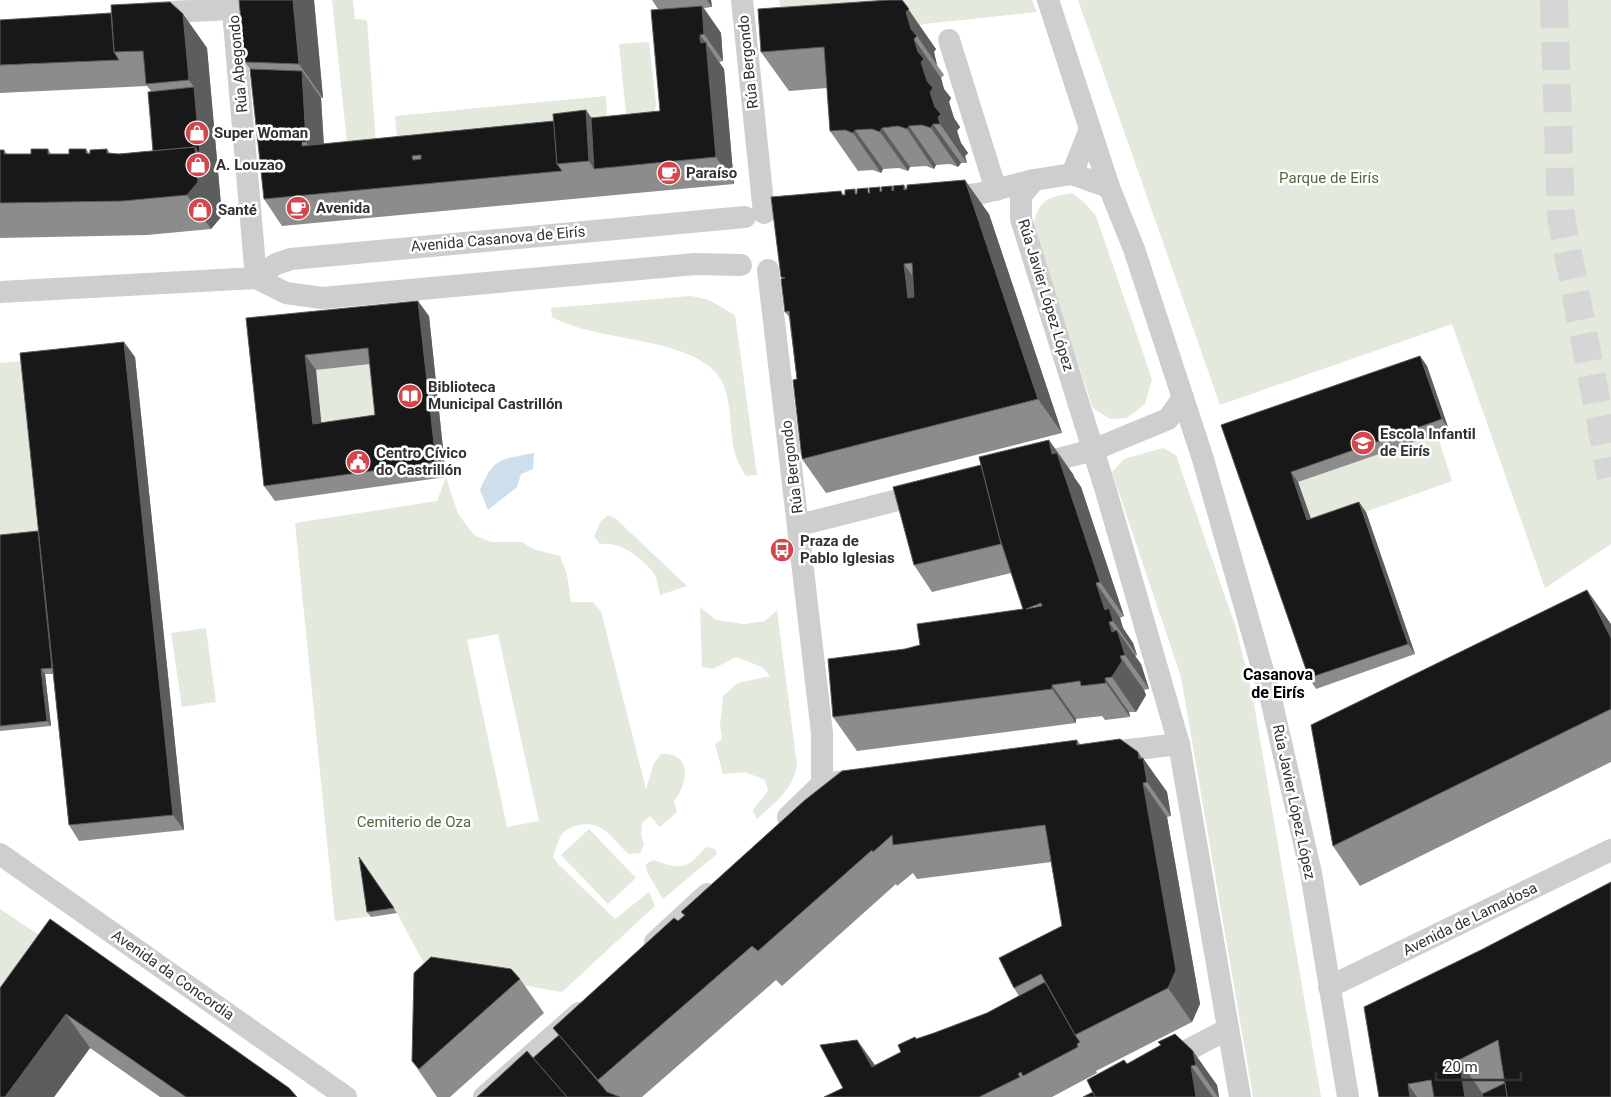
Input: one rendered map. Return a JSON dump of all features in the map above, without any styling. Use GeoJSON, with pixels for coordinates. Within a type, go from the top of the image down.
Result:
{"type":"FeatureCollection","features":[{"type":"Feature","properties":{"kind":"street","name":"Rúa Bergondo"},"geometry":{"type":"LineString","coordinates":[[742,0],[770,217]]}},
{"type":"Feature","properties":{"kind":"street","name":"Rúa Javier López López"},"geometry":{"type":"LineString","coordinates":[[1048,0],[1109,188],[1134,249],[1203,459],[1271,699],[1311,873],[1348,1097]]}},
{"type":"Feature","properties":{"kind":"street"},"geometry":{"type":"LineString","coordinates":[[124,15],[232,4]]}},
{"type":"Feature","properties":{"kind":"street","name":"Rúa Abegondo"},"geometry":{"type":"LineString","coordinates":[[232,4],[256,278]]}},
{"type":"Feature","properties":{"kind":"street"},"geometry":{"type":"LineString","coordinates":[[949,40],[996,190]]}},
{"type":"Feature","properties":{"kind":"street"},"geometry":{"type":"LineString","coordinates":[[1072,174],[1090,129]]}},
{"type":"Feature","properties":{"kind":"street"},"geometry":{"type":"LineString","coordinates":[[921,200],[996,190],[1034,180],[1072,174],[1109,188]]}},
{"type":"Feature","properties":{"kind":"street","name":"Rúa Javier López López"},"geometry":{"type":"LineString","coordinates":[[1034,180],[1021,196],[1021,219],[1093,450],[1179,744],[1240,1097]]}},
{"type":"Feature","properties":{"kind":"street"},"geometry":{"type":"LineString","coordinates":[[770,217],[737,224],[730,241],[735,258],[749,270],[768,270],[776,266],[785,255]]}},
{"type":"Feature","properties":{"kind":"street","name":"Avenida Casanova de Eirís"},"geometry":{"type":"LineString","coordinates":[[256,278],[276,264],[291,259],[770,217]]}},
{"type":"Feature","properties":{"kind":"street"},"geometry":{"type":"LineString","coordinates":[[0,292],[256,278],[286,293],[322,298],[695,264],[741,265]]}},
{"type":"Feature","properties":{"kind":"street","name":"Rúa Bergondo"},"geometry":{"type":"LineString","coordinates":[[768,270],[822,733],[822,784]]}},
{"type":"Feature","properties":{"kind":"street"},"geometry":{"type":"LineString","coordinates":[[1015,471],[1093,450],[1168,419],[1183,398]]}},
{"type":"Feature","properties":{"kind":"street"},"geometry":{"type":"LineString","coordinates":[[799,525],[948,488]]}},
{"type":"Feature","properties":{"kind":"street"},"geometry":{"type":"LineString","coordinates":[[1078,756],[1179,744]]}},
{"type":"Feature","properties":{"kind":"street"},"geometry":{"type":"LineString","coordinates":[[772,832],[822,784],[876,778]]}},
{"type":"Feature","properties":{"kind":"street","name":"Avenida de Lamadosa"},"geometry":{"type":"LineString","coordinates":[[1329,987],[1611,850]]}},
{"type":"Feature","properties":{"kind":"street","name":"Avenida da Concordia"},"geometry":{"type":"LineString","coordinates":[[0,854],[346,1097]]}},
{"type":"Feature","properties":{"kind":"street"},"geometry":{"type":"LineString","coordinates":[[636,959],[722,880]]}},
{"type":"Feature","properties":{"kind":"street"},"geometry":{"type":"LineString","coordinates":[[484,1097],[594,999]]}},
{"type":"Feature","properties":{"kind":"street"},"geometry":{"type":"LineString","coordinates":[[1148,1070],[1228,1030]]}},
{"type":"Feature","properties":{"kind":"green space"},"geometry":{"type":"Polygon","coordinates":[[[332,0],[353,0],[355,19],[367,20],[376,144],[347,142],[332,0]]]}},
{"type":"Feature","properties":{"kind":"green space"},"geometry":{"type":"Polygon","coordinates":[[[779,0],[1032,0],[1037,12],[784,39],[779,0]]]}},
{"type":"Feature","properties":{"kind":"green space","name":"Parque de Eirís"},"geometry":{"type":"Polygon","coordinates":[[[1078,0],[1611,0],[1611,544],[1545,588],[1452,324],[1220,405],[1078,0]]]}},
{"type":"Feature","properties":{"kind":"green space"},"geometry":{"type":"Polygon","coordinates":[[[649,42],[656,104],[654,117],[629,120],[626,113],[619,44],[649,42]]]}},
{"type":"Feature","properties":{"kind":"green space"},"geometry":{"type":"Polygon","coordinates":[[[606,96],[607,117],[397,139],[395,116],[606,96]]]}},
{"type":"Feature","properties":{"kind":"green space"},"geometry":{"type":"Polygon","coordinates":[[[1072,193],[1084,202],[1096,216],[1152,379],[1145,404],[1127,418],[1110,419],[1093,408],[1032,228],[1038,211],[1045,202],[1055,197],[1072,193]]]}},
{"type":"Feature","properties":{"kind":"green space"},"geometry":{"type":"Polygon","coordinates":[[[691,296],[709,300],[735,315],[757,475],[746,476],[739,463],[734,449],[729,404],[723,383],[717,374],[703,362],[662,346],[592,331],[570,325],[552,317],[551,308],[691,296]]]}},
{"type":"Feature","properties":{"kind":"green space"},"geometry":{"type":"Polygon","coordinates":[[[21,361],[38,536],[0,540],[0,363],[21,361]]]}},
{"type":"Feature","properties":{"kind":"green space"},"geometry":{"type":"Polygon","coordinates":[[[379,363],[386,430],[323,439],[316,370],[379,363]]]}},
{"type":"Feature","properties":{"kind":"green space"},"geometry":{"type":"Polygon","coordinates":[[[1437,434],[1452,481],[1315,530],[1298,482],[1437,434]]]}},
{"type":"Feature","properties":{"kind":"green space"},"geometry":{"type":"Polygon","coordinates":[[[1163,448],[1176,455],[1236,628],[1253,698],[1321,1097],[1253,1097],[1181,677],[1112,472],[1124,459],[1163,448]]]}},
{"type":"Feature","properties":{"kind":"green space","name":"Cemiterio de Oza"},"geometry":{"type":"Polygon","coordinates":[[[446,477],[458,514],[474,535],[491,542],[522,542],[533,549],[560,556],[567,575],[571,602],[592,602],[601,611],[646,789],[654,763],[661,754],[678,758],[683,763],[685,770],[683,786],[674,801],[677,812],[660,827],[650,816],[642,823],[641,834],[644,845],[640,853],[629,854],[607,832],[595,825],[578,825],[568,829],[560,837],[553,857],[615,919],[649,892],[655,906],[562,992],[427,969],[397,913],[335,921],[295,523],[437,501],[446,477]],[[498,634],[467,640],[507,827],[539,821],[498,634]]]}},
{"type":"Feature","properties":{"kind":"green space"},"geometry":{"type":"Polygon","coordinates":[[[608,515],[616,519],[687,586],[660,595],[655,574],[648,566],[630,551],[615,545],[600,544],[594,536],[601,521],[608,515]]]}},
{"type":"Feature","properties":{"kind":"green space"},"geometry":{"type":"Polygon","coordinates":[[[700,607],[716,620],[744,624],[765,621],[777,610],[797,766],[795,775],[787,789],[757,819],[753,811],[768,790],[765,780],[745,772],[723,774],[715,744],[722,739],[720,725],[723,696],[738,683],[770,676],[762,667],[736,657],[713,669],[702,667],[700,607]]]}},
{"type":"Feature","properties":{"kind":"green space"},"geometry":{"type":"Polygon","coordinates":[[[206,628],[216,702],[182,707],[171,633],[206,628]]]}},
{"type":"Feature","properties":{"kind":"green space"},"geometry":{"type":"Polygon","coordinates":[[[589,829],[636,878],[608,904],[561,855],[589,829]]]}},
{"type":"Feature","properties":{"kind":"green space"},"geometry":{"type":"Polygon","coordinates":[[[706,847],[715,849],[717,854],[663,899],[647,872],[646,864],[653,860],[683,866],[693,860],[706,847]]]}},
{"type":"Feature","properties":{"kind":"green space"},"geometry":{"type":"Polygon","coordinates":[[[0,909],[51,943],[0,1014],[0,909]]]}},
{"type":"Feature","properties":{"kind":"water"},"geometry":{"type":"Polygon","coordinates":[[[534,453],[533,469],[521,474],[517,487],[488,510],[480,490],[494,466],[506,459],[534,453]]]}},
{"type":"Feature","properties":{"kind":"building"},"geometry":{"type":"Polygon","coordinates":[[[239,0],[293,0],[299,64],[245,62],[239,0]]]}},
{"type":"Feature","properties":{"kind":"building"},"geometry":{"type":"Polygon","coordinates":[[[902,0],[909,9],[906,12],[911,29],[917,36],[914,39],[918,52],[924,59],[921,62],[927,81],[933,88],[930,92],[935,107],[941,114],[938,117],[940,124],[933,124],[931,128],[922,125],[909,126],[907,129],[898,126],[882,128],[880,132],[872,129],[855,130],[853,133],[845,130],[830,131],[824,47],[761,52],[758,9],[902,0]]]}},
{"type":"Feature","properties":{"kind":"building"},"geometry":{"type":"Polygon","coordinates":[[[170,2],[183,14],[189,80],[146,84],[143,51],[114,52],[111,5],[170,2]]]}},
{"type":"Feature","properties":{"kind":"building"},"geometry":{"type":"Polygon","coordinates":[[[702,6],[704,34],[700,35],[700,39],[701,43],[706,42],[716,157],[594,169],[591,118],[660,111],[651,10],[702,6]]]}},
{"type":"Feature","properties":{"kind":"building"},"geometry":{"type":"Polygon","coordinates":[[[111,13],[114,52],[119,60],[0,65],[0,20],[111,13]]]}},
{"type":"Feature","properties":{"kind":"building"},"geometry":{"type":"Polygon","coordinates":[[[250,69],[302,71],[306,142],[302,142],[302,146],[554,121],[557,164],[562,171],[264,199],[250,69]],[[421,155],[412,156],[413,160],[421,159],[421,155]]]}},
{"type":"Feature","properties":{"kind":"building"},"geometry":{"type":"Polygon","coordinates":[[[194,87],[200,155],[195,147],[153,151],[148,92],[194,87]]]}},
{"type":"Feature","properties":{"kind":"building"},"geometry":{"type":"Polygon","coordinates":[[[586,110],[589,161],[557,164],[553,114],[586,110]]]}},
{"type":"Feature","properties":{"kind":"building"},"geometry":{"type":"Polygon","coordinates":[[[195,147],[198,182],[187,195],[123,201],[0,203],[0,150],[4,150],[4,154],[31,154],[31,149],[48,149],[48,154],[69,154],[69,149],[86,149],[86,153],[90,154],[90,150],[107,149],[107,153],[119,154],[195,147]]]}},
{"type":"Feature","properties":{"kind":"building"},"geometry":{"type":"Polygon","coordinates":[[[965,180],[1038,399],[802,459],[793,380],[797,379],[789,311],[785,312],[781,279],[785,278],[781,277],[771,197],[841,191],[842,195],[845,195],[845,190],[855,189],[855,194],[857,194],[857,189],[868,188],[868,193],[870,193],[869,188],[880,187],[880,192],[882,191],[881,187],[892,186],[892,191],[894,190],[893,186],[904,185],[904,190],[907,189],[907,185],[965,180]],[[912,263],[904,264],[908,298],[914,297],[912,263]]]}},
{"type":"Feature","properties":{"kind":"building"},"geometry":{"type":"Polygon","coordinates":[[[418,301],[436,462],[264,486],[246,318],[418,301]],[[368,348],[305,355],[313,424],[375,415],[368,348]]]}},
{"type":"Feature","properties":{"kind":"building"},"geometry":{"type":"Polygon","coordinates":[[[124,342],[173,815],[69,825],[20,353],[124,342]]]}},
{"type":"Feature","properties":{"kind":"building"},"geometry":{"type":"Polygon","coordinates":[[[1420,356],[1442,419],[1291,472],[1307,520],[1359,502],[1408,644],[1309,678],[1221,425],[1420,356]]]}},
{"type":"Feature","properties":{"kind":"building"},"geometry":{"type":"Polygon","coordinates":[[[1049,440],[1052,454],[1057,453],[1100,582],[1096,583],[1105,610],[1109,608],[1113,621],[1109,622],[1112,632],[1117,630],[1125,655],[1120,656],[1122,661],[1112,677],[1105,678],[1106,683],[1081,686],[1080,681],[1052,685],[1052,689],[833,717],[828,659],[905,649],[920,645],[917,624],[1023,609],[999,536],[979,457],[1049,440]],[[1041,603],[1026,609],[1042,606],[1041,603]]]}},
{"type":"Feature","properties":{"kind":"building"},"geometry":{"type":"Polygon","coordinates":[[[981,465],[1001,544],[914,565],[893,487],[981,465]]]}},
{"type":"Feature","properties":{"kind":"building"},"geometry":{"type":"Polygon","coordinates":[[[38,531],[52,668],[41,669],[47,721],[0,726],[0,535],[38,531]]]}},
{"type":"Feature","properties":{"kind":"building"},"geometry":{"type":"Polygon","coordinates":[[[1587,590],[1611,638],[1611,709],[1333,846],[1311,725],[1587,590]]]}},
{"type":"Feature","properties":{"kind":"building"},"geometry":{"type":"Polygon","coordinates":[[[1120,739],[1138,752],[1139,759],[1143,758],[1147,782],[1143,783],[1176,970],[1168,988],[1075,1035],[1041,974],[1014,988],[999,958],[1062,926],[1045,825],[893,845],[892,835],[873,852],[872,850],[758,951],[752,946],[598,1080],[553,1028],[674,918],[678,921],[685,915],[681,912],[805,800],[842,771],[1077,740],[1077,745],[1120,739]]]}},
{"type":"Feature","properties":{"kind":"building"},"geometry":{"type":"Polygon","coordinates":[[[359,857],[394,908],[367,912],[359,857]]]}},
{"type":"Feature","properties":{"kind":"building"},"geometry":{"type":"Polygon","coordinates":[[[1611,882],[1611,1097],[1507,1097],[1498,1040],[1459,1060],[1465,1097],[1434,1097],[1431,1080],[1408,1084],[1410,1097],[1379,1097],[1364,1007],[1483,949],[1611,882]]]}},
{"type":"Feature","properties":{"kind":"building"},"geometry":{"type":"Polygon","coordinates":[[[50,919],[289,1088],[297,1097],[186,1097],[66,1014],[5,1097],[0,1097],[0,988],[50,919]]]}},
{"type":"Feature","properties":{"kind":"building"},"geometry":{"type":"Polygon","coordinates":[[[431,957],[511,969],[520,979],[419,1069],[412,1061],[414,973],[431,957]]]}},
{"type":"Feature","properties":{"kind":"building"},"geometry":{"type":"Polygon","coordinates":[[[1045,982],[1080,1042],[1077,1044],[1078,1047],[1023,1076],[1021,1072],[1018,1074],[1020,1077],[979,1097],[824,1097],[843,1088],[820,1045],[857,1040],[872,1067],[901,1052],[898,1045],[915,1037],[916,1039],[934,1033],[987,1013],[1045,982]]]}},
{"type":"Feature","properties":{"kind":"building"},"geometry":{"type":"Polygon","coordinates":[[[1175,1034],[1193,1051],[1196,1065],[1191,1066],[1196,1097],[1095,1097],[1087,1080],[1124,1060],[1127,1064],[1161,1045],[1158,1042],[1175,1034]]]}},
{"type":"Feature","properties":{"kind":"building"},"geometry":{"type":"Polygon","coordinates":[[[559,1035],[607,1092],[620,1097],[567,1097],[533,1058],[559,1035]]]}},
{"type":"Feature","properties":{"kind":"building"},"geometry":{"type":"Polygon","coordinates":[[[527,1051],[567,1097],[477,1097],[527,1051]]]}},
{"type":"Feature","properties":{"kind":"building"},"geometry":{"type":"Polygon","coordinates":[[[1505,1083],[1507,1097],[1483,1097],[1482,1094],[1505,1083]]]}},
{"type":"Feature","properties":{"kind":"building"},"geometry":{"type":"Polygon","coordinates":[[[1093,1092],[1095,1097],[1083,1097],[1093,1092]]]}},
{"type":"Feature","properties":{"kind":"tunnel"},"geometry":{"type":"LineString","coordinates":[[1554,0],[1561,217],[1611,477]]}},
{"type":"Feature","properties":{"kind":"place","name":"Super Woman"},"geometry":{"type":"Point","coordinates":[197,133]}},
{"type":"Feature","properties":{"kind":"place","name":"A. Louzao"},"geometry":{"type":"Point","coordinates":[198,165]}},
{"type":"Feature","properties":{"kind":"place","name":"Paraíso"},"geometry":{"type":"Point","coordinates":[669,173]}},
{"type":"Feature","properties":{"kind":"place","name":"Avenida"},"geometry":{"type":"Point","coordinates":[298,208]}},
{"type":"Feature","properties":{"kind":"place","name":"Santé"},"geometry":{"type":"Point","coordinates":[200,210]}},
{"type":"Feature","properties":{"kind":"place","name":"Biblioteca Municipal Castrillón"},"geometry":{"type":"Point","coordinates":[410,396]}},
{"type":"Feature","properties":{"kind":"place","name":"Escola Infantil de Eirís"},"geometry":{"type":"Point","coordinates":[1363,443]}},
{"type":"Feature","properties":{"kind":"place","name":"Centro Cívico do Castrillón"},"geometry":{"type":"Point","coordinates":[358,462]}},
{"type":"Feature","properties":{"kind":"place","name":"Praza de Pablo Iglesias"},"geometry":{"type":"Point","coordinates":[782,550]}},
{"type":"Feature","properties":{"kind":"district","name":"Casanova de Eirís"},"geometry":{"type":"Point","coordinates":[1278,683]}}]}
